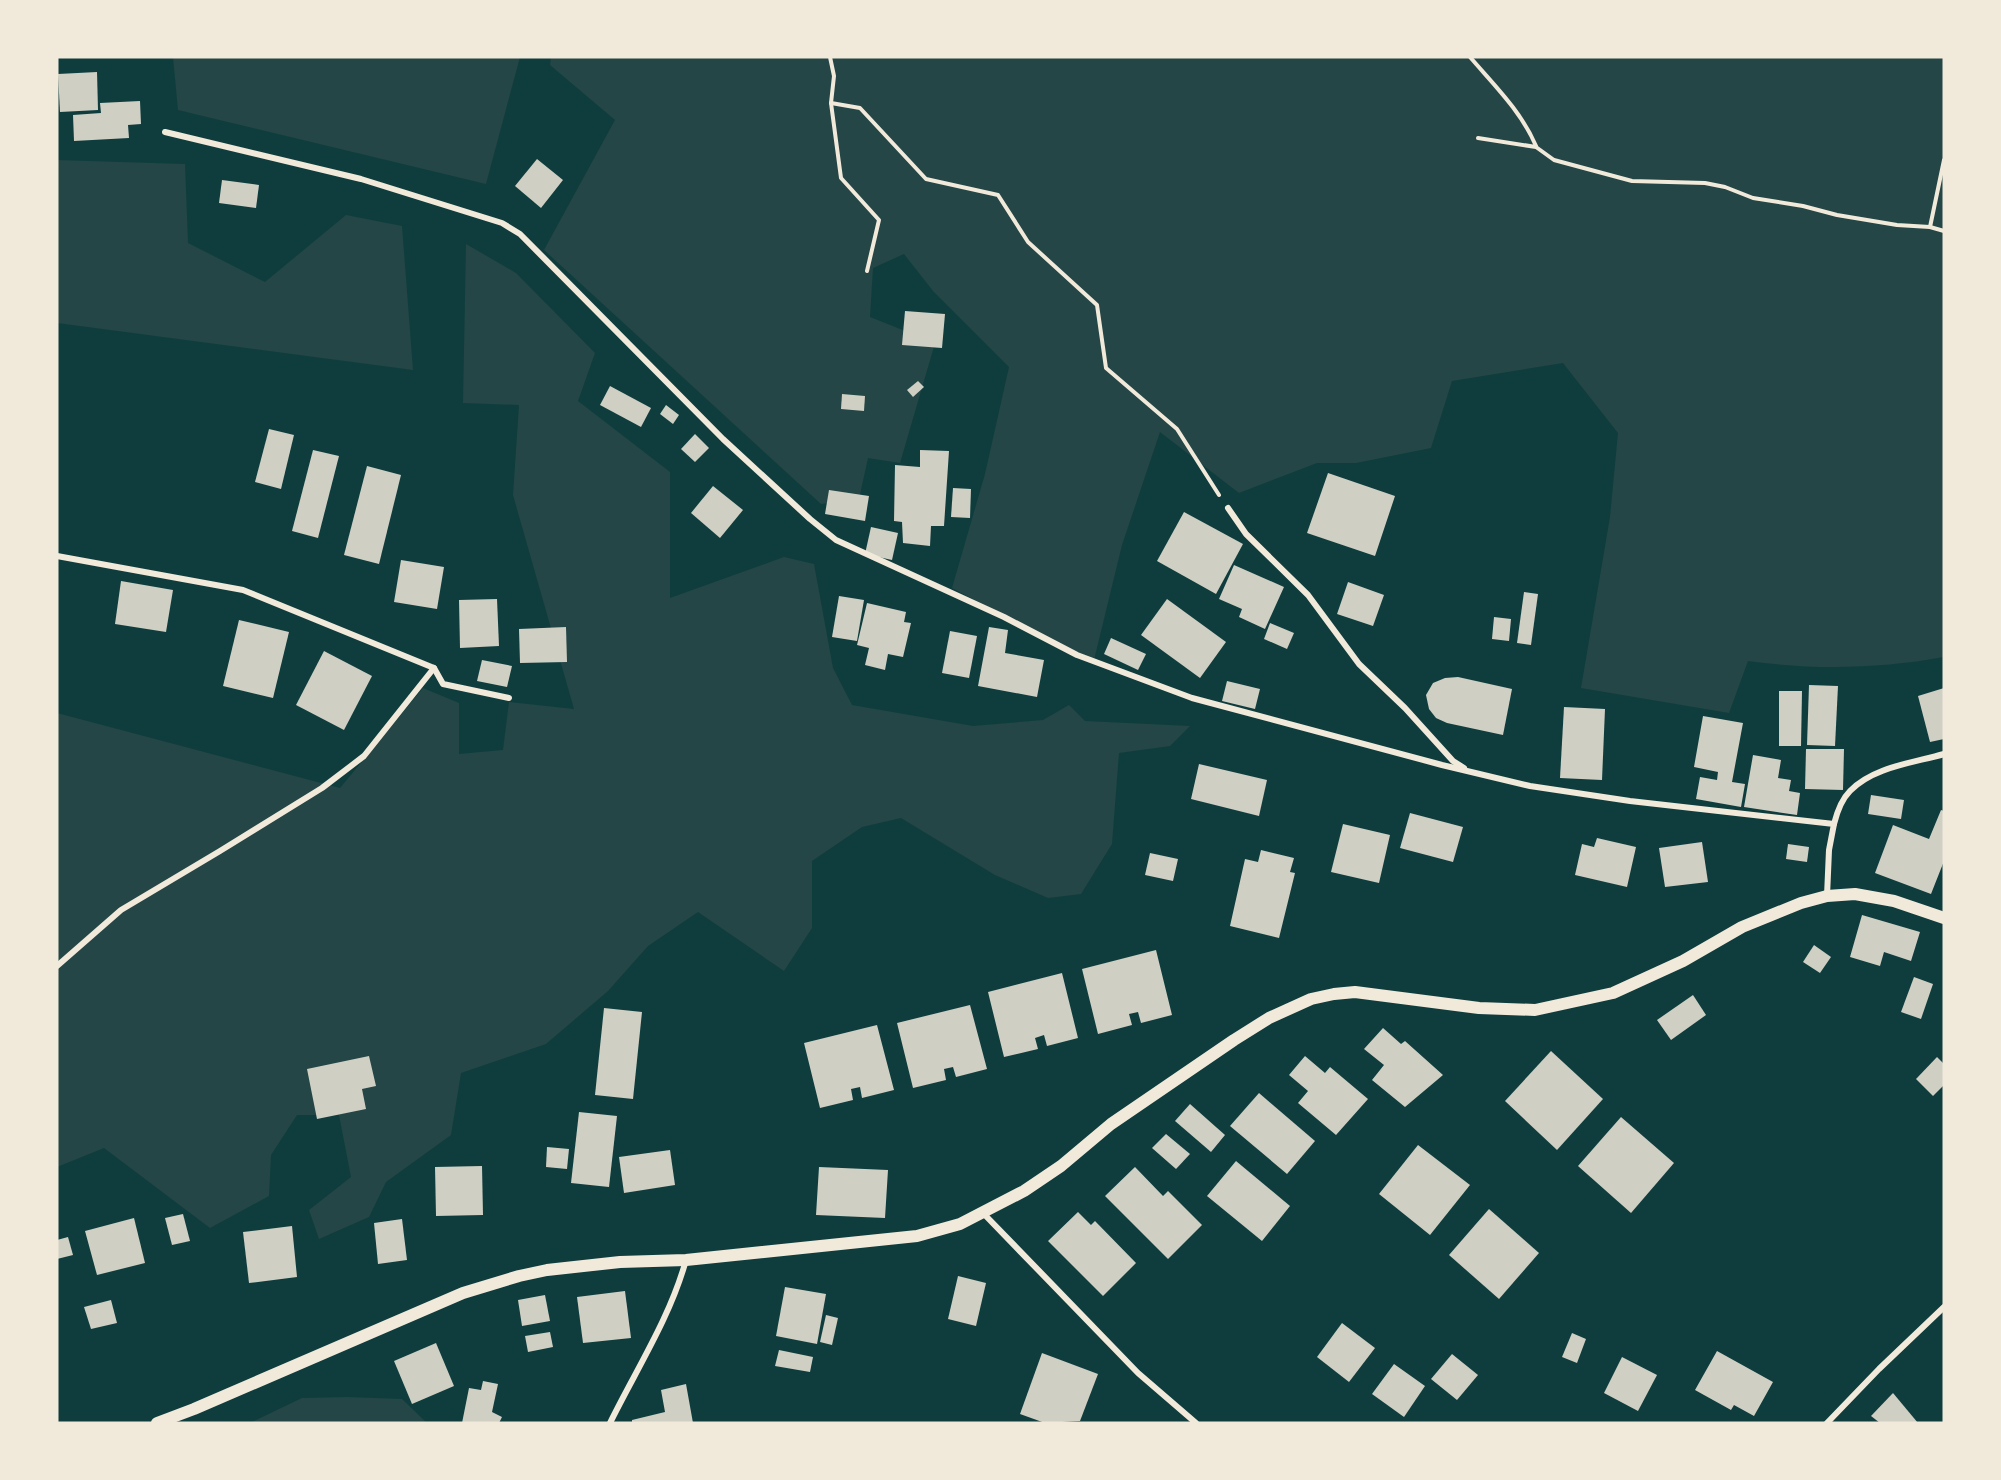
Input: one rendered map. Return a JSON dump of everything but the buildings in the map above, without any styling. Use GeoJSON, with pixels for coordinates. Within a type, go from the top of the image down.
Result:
{"type":"FeatureCollection","features":[{"type":"Feature","properties":{"kind":"main road"},"geometry":{"type":"LineString","coordinates":[[157,1423],[474,1289],[519,1276],[547,1270],[620,1262],[686,1260],[917,1236],[951,1228],[1024,1191],[1061,1166],[1110,1124],[1234,1040],[1269,1018],[1311,999],[1355,992],[1479,1008],[1521,1011],[1546,1008],[1613,993],[1683,961],[1742,927],[1801,903],[1827,896],[1855,894],[1894,901],[1944,918]]}},
{"type":"Feature","properties":{"kind":"street"},"geometry":{"type":"LineString","coordinates":[[165,132],[361,179],[502,223],[520,234],[723,439],[836,540],[1004,617],[1077,655],[1166,689],[1233,710],[1530,786],[1630,801],[1834,824]]}},
{"type":"Feature","properties":{"kind":"street"},"geometry":{"type":"LineString","coordinates":[[1228,508],[1246,534],[1308,595],[1359,664],[1405,708],[1453,761],[1470,771]]}},
{"type":"Feature","properties":{"kind":"street"},"geometry":{"type":"LineString","coordinates":[[57,556],[243,590],[434,668],[443,684],[509,698]]}},
{"type":"Feature","properties":{"kind":"street"},"geometry":{"type":"LineString","coordinates":[[57,966],[121,910],[322,788],[364,756],[434,668]]}},
{"type":"Feature","properties":{"kind":"street"},"geometry":{"type":"LineString","coordinates":[[1827,896],[1829,850],[1834,824],[1840,804],[1850,791],[1876,773],[1944,754]]}},
{"type":"Feature","properties":{"kind":"street"},"geometry":{"type":"LineString","coordinates":[[983,1213],[1138,1373],[1196,1423]]}},
{"type":"Feature","properties":{"kind":"street"},"geometry":{"type":"LineString","coordinates":[[610,1423],[669,1306],[686,1260]]}},
{"type":"Feature","properties":{"kind":"street"},"geometry":{"type":"LineString","coordinates":[[1827,1423],[1944,1307]]}},
{"type":"Feature","properties":{"kind":"path"},"geometry":{"type":"LineString","coordinates":[[830,57],[834,76],[831,102],[840,178],[879,220],[867,271]]}},
{"type":"Feature","properties":{"kind":"path"},"geometry":{"type":"LineString","coordinates":[[1470,57],[1511,102],[1528,128],[1536,147]]}},
{"type":"Feature","properties":{"kind":"path"},"geometry":{"type":"LineString","coordinates":[[831,102],[860,108],[926,179],[998,195],[1028,242],[1097,305],[1106,368],[1177,429],[1228,508]]}},
{"type":"Feature","properties":{"kind":"path"},"geometry":{"type":"LineString","coordinates":[[1478,138],[1536,147],[1554,160],[1632,180],[1704,183],[1725,187],[1753,198],[1803,206],[1837,215],[1897,225],[1930,227],[1944,231]]}},
{"type":"Feature","properties":{"kind":"path"},"geometry":{"type":"LineString","coordinates":[[1930,227],[1944,160]]}},
{"type":"Feature","properties":{"kind":"shaded area"},"geometry":{"type":"Polygon","coordinates":[[[173,57],[520,57],[486,184],[178,110],[173,57]]]}},
{"type":"Feature","properties":{"kind":"shaded area"},"geometry":{"type":"Polygon","coordinates":[[[551,57],[1944,57],[1944,657],[1895,664],[1846,667],[1797,666],[1748,661],[1729,713],[1581,688],[1610,517],[1618,433],[1563,363],[1452,381],[1431,448],[1356,463],[1317,463],[1239,493],[1160,432],[1122,545],[1094,660],[952,588],[985,474],[1009,367],[933,291],[904,254],[873,268],[870,317],[935,343],[900,463],[868,458],[859,499],[821,504],[544,250],[615,120],[550,65],[551,57]]]}},
{"type":"Feature","properties":{"kind":"shaded area"},"geometry":{"type":"Polygon","coordinates":[[[57,160],[185,164],[188,243],[265,282],[346,215],[402,226],[413,370],[57,323],[57,160]]]}},
{"type":"Feature","properties":{"kind":"shaded area"},"geometry":{"type":"Polygon","coordinates":[[[466,244],[516,273],[595,353],[578,401],[670,472],[670,598],[784,557],[814,564],[833,668],[852,705],[973,726],[1043,720],[1069,705],[1085,721],[1190,726],[1170,746],[1119,753],[1112,844],[1081,894],[1048,898],[995,875],[901,818],[862,827],[812,861],[812,928],[784,971],[698,912],[648,946],[608,991],[546,1044],[461,1073],[451,1135],[386,1182],[369,1217],[319,1239],[309,1210],[351,1177],[339,1115],[297,1115],[271,1155],[269,1196],[210,1228],[104,1148],[57,1167],[57,713],[340,788],[423,688],[459,703],[459,754],[503,750],[509,702],[574,709],[513,495],[519,405],[463,403],[466,244]]]}},
{"type":"Feature","properties":{"kind":"shaded area"},"geometry":{"type":"Polygon","coordinates":[[[302,1398],[402,1399],[427,1423],[250,1423],[302,1398]]]}}]}
